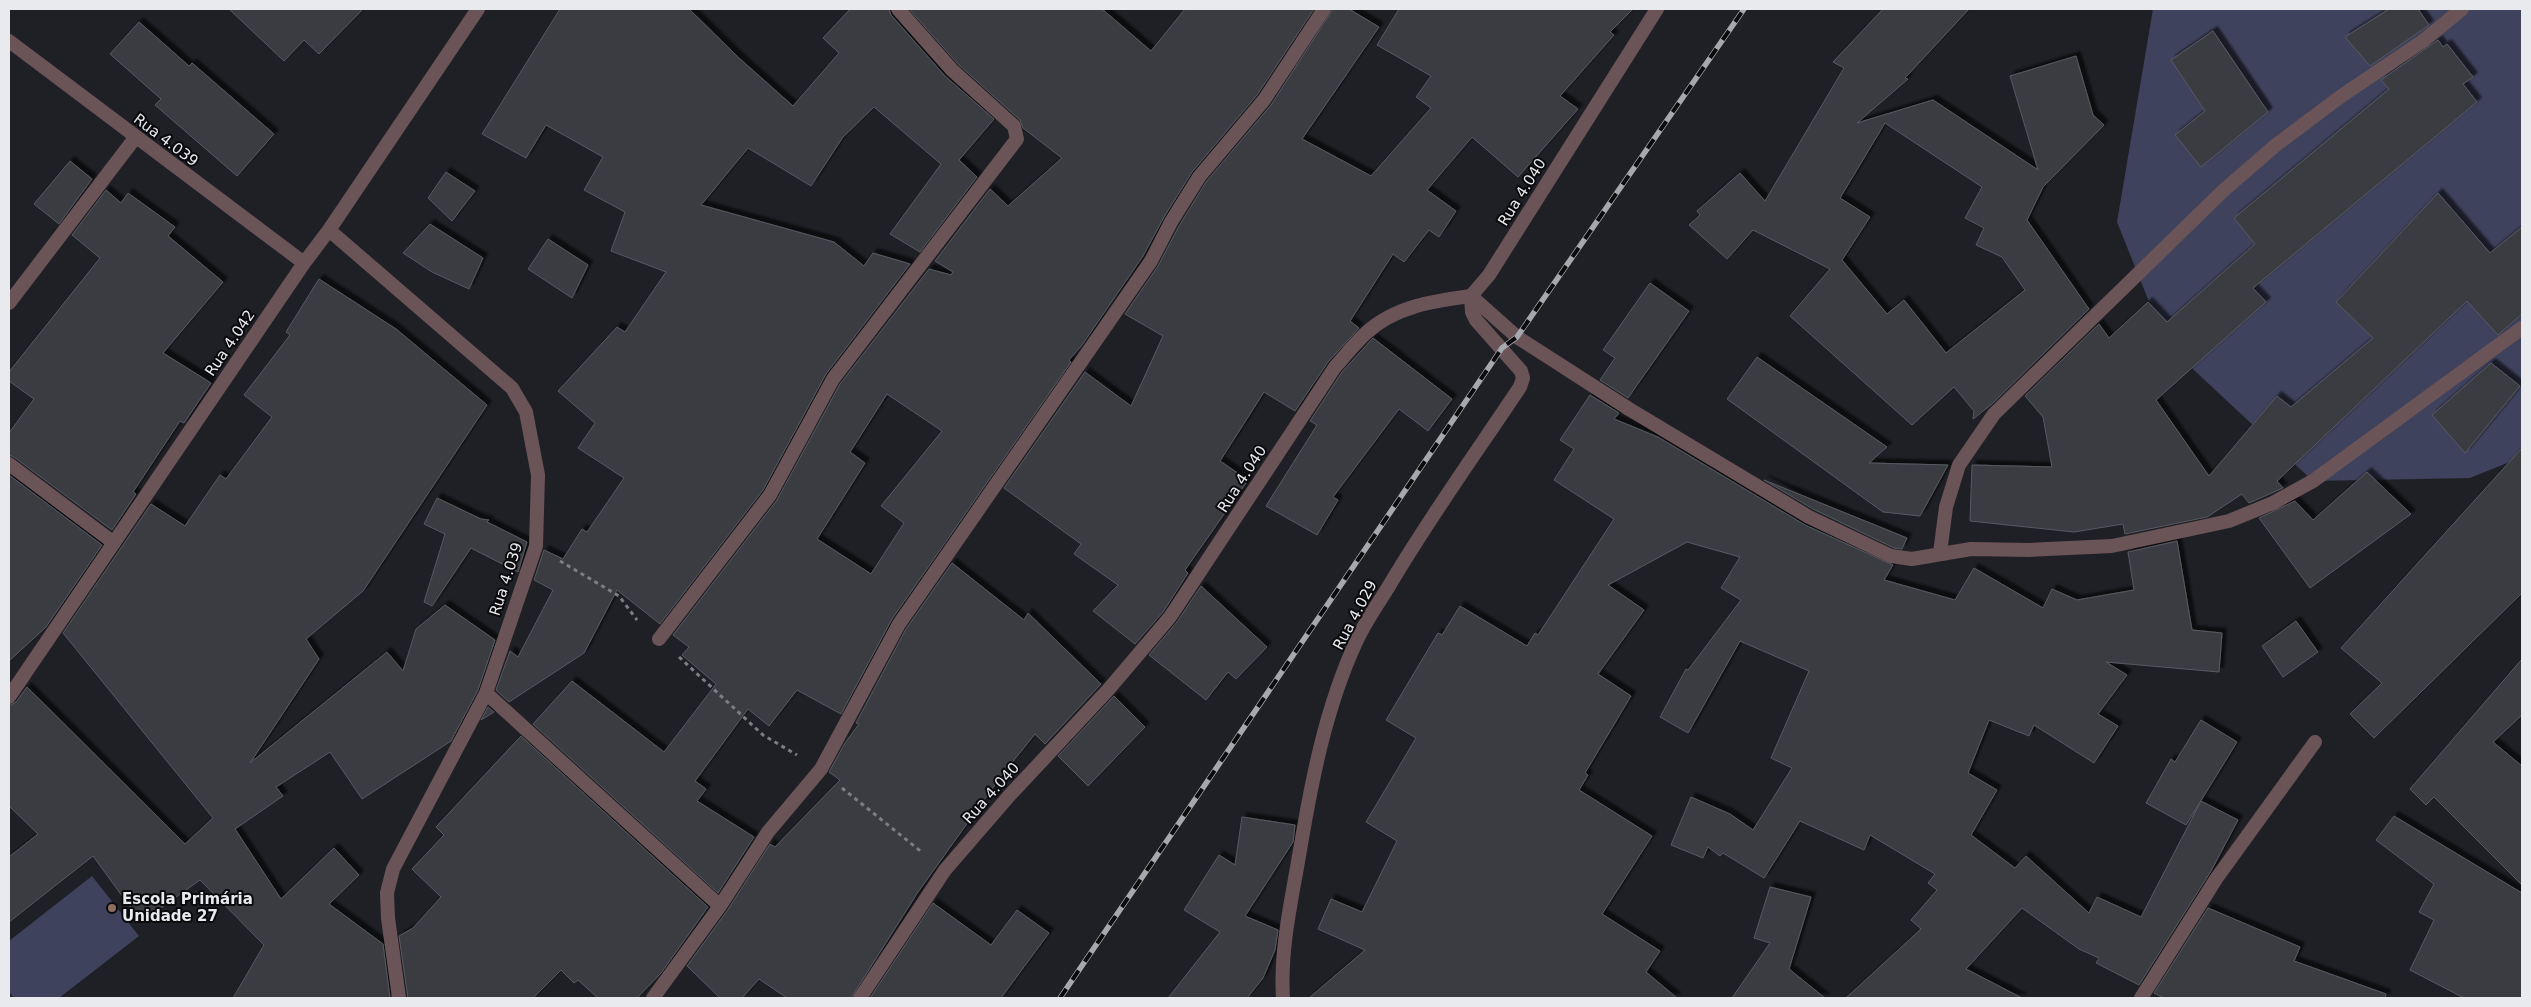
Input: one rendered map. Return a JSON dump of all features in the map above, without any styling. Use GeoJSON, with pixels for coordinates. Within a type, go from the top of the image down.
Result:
{"type":"FeatureCollection","features":[{"type":"Feature","properties":{"kind":"street","name":"Rua 4.042"},"geometry":{"type":"LineString","coordinates":[[9,697],[478,9]]}},
{"type":"Feature","properties":{"kind":"street"},"geometry":{"type":"LineString","coordinates":[[658,639],[770,496],[833,379],[1017,139],[1014,126],[952,70],[898,9]]}},
{"type":"Feature","properties":{"kind":"street"},"geometry":{"type":"LineString","coordinates":[[653,998],[720,906],[768,832],[820,769],[899,624],[1151,261],[1171,222],[1199,177],[1264,100],[1324,9]]}},
{"type":"Feature","properties":{"kind":"street","name":"Rua 4.040"},"geometry":{"type":"LineString","coordinates":[[860,998],[945,870],[1008,796],[1108,690],[1170,617],[1335,367],[1367,332],[1398,312],[1431,302],[1471,296],[1489,275],[1657,9]]}},
{"type":"Feature","properties":{"kind":"street"},"geometry":{"type":"LineString","coordinates":[[1940,553],[1946,507],[1959,465],[1994,414],[2064,343],[2238,177],[2276,145],[2340,97],[2423,41],[2462,9]]}},
{"type":"Feature","properties":{"kind":"street","name":"Rua 4.039"},"geometry":{"type":"LineString","coordinates":[[9,41],[135,138],[304,263]]}},
{"type":"Feature","properties":{"kind":"street"},"geometry":{"type":"LineString","coordinates":[[9,303],[135,138]]}},
{"type":"Feature","properties":{"kind":"street","name":"Rua 4.039"},"geometry":{"type":"LineString","coordinates":[[329,230],[512,388],[526,412],[538,475],[536,546],[486,693],[393,869],[387,893],[388,918],[399,998]]}},
{"type":"Feature","properties":{"kind":"street"},"geometry":{"type":"LineString","coordinates":[[1471,296],[1517,338],[1638,414],[1809,517],[1892,556],[1912,559],[1971,549],[2028,550],[2112,546],[2229,521],[2273,503],[2313,481],[2522,328]]}},
{"type":"Feature","properties":{"kind":"street","name":"Rua 4.029"},"geometry":{"type":"LineString","coordinates":[[1284,998],[1282,975],[1287,925],[1302,837],[1316,765],[1338,687],[1357,640],[1405,559],[1520,388],[1523,378],[1521,371],[1476,320],[1472,312],[1471,296]]}},
{"type":"Feature","properties":{"kind":"street"},"geometry":{"type":"LineString","coordinates":[[9,464],[114,543]]}},
{"type":"Feature","properties":{"kind":"street"},"geometry":{"type":"LineString","coordinates":[[486,693],[720,906]]}},
{"type":"Feature","properties":{"kind":"street"},"geometry":{"type":"LineString","coordinates":[[2141,998],[2216,879],[2315,742]]}},
{"type":"Feature","properties":{"kind":"path"},"geometry":{"type":"LineString","coordinates":[[536,546],[619,596],[630,613],[763,735],[820,769],[886,826],[945,870]]}},
{"type":"Feature","properties":{"kind":"shaded area"},"geometry":{"type":"Polygon","coordinates":[[[2153,9],[2522,9],[2522,457],[2470,478],[2313,481],[2166,344],[2117,222],[2153,9]]]}},
{"type":"Feature","properties":{"kind":"shaded area"},"geometry":{"type":"Polygon","coordinates":[[[92,876],[139,936],[59,998],[14,998],[9,992],[9,941],[92,876]]]}},
{"type":"Feature","properties":{"kind":"building"},"geometry":{"type":"Polygon","coordinates":[[[229,9],[363,9],[319,54],[304,40],[284,61],[229,9]]]}},
{"type":"Feature","properties":{"kind":"building"},"geometry":{"type":"Polygon","coordinates":[[[560,9],[689,9],[739,58],[793,106],[839,53],[823,38],[850,9],[889,9],[891,15],[945,76],[994,119],[959,160],[977,177],[920,252],[890,234],[941,164],[874,107],[843,137],[811,186],[748,148],[701,205],[834,242],[864,266],[873,253],[910,264],[826,374],[763,490],[660,624],[617,590],[584,653],[509,702],[496,690],[510,651],[518,657],[553,590],[534,580],[544,550],[563,559],[582,529],[587,532],[624,478],[578,448],[595,423],[558,391],[617,327],[625,332],[666,272],[611,251],[625,212],[584,190],[603,157],[546,125],[526,158],[482,134],[560,9]]]}},
{"type":"Feature","properties":{"kind":"building"},"geometry":{"type":"Polygon","coordinates":[[[909,9],[1102,9],[1151,51],[1185,9],[1314,9],[1257,95],[1192,172],[1164,217],[1143,256],[1082,345],[1069,360],[1071,362],[892,619],[841,714],[797,690],[769,726],[748,709],[695,781],[706,789],[697,801],[754,837],[718,893],[533,724],[572,681],[664,752],[716,684],[682,655],[689,647],[673,635],[777,500],[840,384],[929,269],[951,275],[953,272],[935,261],[990,189],[1008,206],[1062,158],[1023,128],[1020,120],[958,64],[909,9]],[[887,394],[850,452],[865,463],[817,539],[871,574],[904,523],[881,506],[942,431],[887,394]]]}},
{"type":"Feature","properties":{"kind":"building"},"geometry":{"type":"Polygon","coordinates":[[[1333,9],[1349,9],[1379,27],[1302,139],[1371,176],[1431,108],[1416,97],[1431,76],[1377,45],[1399,9],[1633,9],[1610,32],[1614,35],[1560,96],[1578,109],[1518,177],[1472,137],[1427,190],[1456,211],[1439,237],[1429,230],[1404,262],[1393,254],[1350,321],[1359,328],[1328,362],[1295,411],[1264,392],[1220,461],[1248,480],[1185,570],[1188,573],[1163,612],[1135,644],[1093,611],[1118,585],[1074,554],[1081,544],[1004,488],[1085,372],[1131,406],[1163,336],[1125,314],[1158,266],[1179,226],[1206,182],[1271,105],[1333,9]]]}},
{"type":"Feature","properties":{"kind":"building"},"geometry":{"type":"Polygon","coordinates":[[[1883,9],[1969,9],[1905,78],[1908,79],[1857,123],[1933,100],[2038,170],[2010,76],[2076,56],[2093,115],[2104,125],[2043,187],[2027,220],[2089,309],[1992,404],[1973,419],[1974,411],[1954,387],[1912,425],[1790,316],[1830,269],[1753,230],[1727,259],[1689,225],[1700,215],[1697,211],[1740,173],[1765,201],[1844,68],[1833,62],[1883,9]],[[1885,123],[1840,198],[1870,217],[1842,260],[1887,314],[1904,300],[1946,353],[2025,290],[2002,257],[1976,245],[1984,228],[1965,218],[1982,187],[1885,123]]]}},
{"type":"Feature","properties":{"kind":"building"},"geometry":{"type":"Polygon","coordinates":[[[2389,9],[2418,9],[2429,25],[2370,66],[2345,37],[2389,9]]]}},
{"type":"Feature","properties":{"kind":"building"},"geometry":{"type":"Polygon","coordinates":[[[139,22],[189,66],[192,63],[274,134],[237,176],[155,105],[161,99],[110,54],[139,22]]]}},
{"type":"Feature","properties":{"kind":"building"},"geometry":{"type":"Polygon","coordinates":[[[2213,31],[2268,112],[2201,167],[2175,135],[2205,111],[2171,60],[2213,31]]]}},
{"type":"Feature","properties":{"kind":"building"},"geometry":{"type":"Polygon","coordinates":[[[2438,40],[2443,47],[2447,44],[2473,77],[2463,84],[2477,102],[2253,288],[2266,302],[2156,400],[2209,476],[2277,396],[2291,407],[2373,338],[2336,302],[2438,193],[2490,253],[2522,227],[2522,314],[2498,335],[2467,301],[2277,481],[2283,488],[2249,503],[2242,494],[2207,517],[2125,534],[2123,524],[2074,532],[1970,521],[1972,465],[2052,467],[2043,417],[2025,396],[2099,324],[2109,338],[2148,302],[2167,322],[2255,244],[2234,218],[2389,89],[2381,80],[2438,40]]]}},
{"type":"Feature","properties":{"kind":"building"},"geometry":{"type":"Polygon","coordinates":[[[70,161],[92,179],[59,224],[34,204],[70,161]]]}},
{"type":"Feature","properties":{"kind":"building"},"geometry":{"type":"Polygon","coordinates":[[[446,172],[475,191],[452,221],[428,198],[446,172]]]}},
{"type":"Feature","properties":{"kind":"building"},"geometry":{"type":"Polygon","coordinates":[[[106,190],[121,203],[128,193],[175,227],[168,236],[223,282],[163,353],[211,383],[184,423],[180,421],[133,492],[136,494],[112,530],[9,455],[9,433],[34,399],[9,381],[9,372],[100,258],[72,235],[106,190]]]}},
{"type":"Feature","properties":{"kind":"building"},"geometry":{"type":"Polygon","coordinates":[[[430,224],[483,258],[469,289],[432,272],[403,253],[430,224]]]}},
{"type":"Feature","properties":{"kind":"building"},"geometry":{"type":"Polygon","coordinates":[[[548,239],[588,265],[572,298],[528,269],[548,239]]]}},
{"type":"Feature","properties":{"kind":"building"},"geometry":{"type":"Polygon","coordinates":[[[319,279],[396,329],[487,405],[363,591],[306,639],[319,659],[250,763],[387,652],[403,671],[416,629],[445,605],[495,640],[478,690],[451,741],[362,799],[330,752],[276,787],[283,796],[235,829],[281,899],[334,848],[359,875],[329,904],[383,944],[390,998],[233,998],[264,945],[200,880],[141,922],[93,856],[9,922],[9,857],[38,834],[9,806],[9,706],[16,702],[27,687],[185,844],[213,818],[63,633],[151,504],[185,526],[220,475],[226,479],[272,417],[244,395],[290,335],[286,332],[319,279]]]}},
{"type":"Feature","properties":{"kind":"building"},"geometry":{"type":"Polygon","coordinates":[[[1650,283],[1689,311],[1628,398],[1600,380],[1615,358],[1603,350],[1650,283]]]}},
{"type":"Feature","properties":{"kind":"building"},"geometry":{"type":"Polygon","coordinates":[[[1373,338],[1452,399],[1428,431],[1399,409],[1333,497],[1338,500],[1317,535],[1266,506],[1317,425],[1310,421],[1342,372],[1373,338]]]}},
{"type":"Feature","properties":{"kind":"building"},"geometry":{"type":"Polygon","coordinates":[[[1757,357],[1887,447],[1869,463],[1948,465],[1920,516],[1883,512],[1727,399],[1757,357]]]}},
{"type":"Feature","properties":{"kind":"building"},"geometry":{"type":"Polygon","coordinates":[[[2491,363],[2520,386],[2465,453],[2432,415],[2491,363]]]}},
{"type":"Feature","properties":{"kind":"building"},"geometry":{"type":"Polygon","coordinates":[[[1590,395],[1619,413],[1614,419],[1658,437],[1805,525],[1893,565],[1884,580],[1955,600],[1974,568],[2043,608],[2052,589],[2077,600],[2134,590],[2128,552],[2177,541],[2192,630],[2222,633],[2219,672],[2106,662],[2127,675],[2098,714],[2118,726],[2094,763],[2034,725],[2029,736],[1989,720],[1968,773],[1997,790],[1971,835],[2015,868],[2026,856],[2089,913],[2097,897],[2141,917],[2201,801],[2238,820],[2211,871],[2139,985],[2096,963],[2099,958],[2079,949],[2022,908],[1966,969],[2022,998],[1846,998],[1921,929],[1911,920],[1937,890],[1928,883],[1935,874],[1870,835],[1864,850],[1800,821],[1764,878],[1723,853],[1720,856],[1708,847],[1703,858],[1671,845],[1691,797],[1730,814],[1753,830],[1792,768],[1771,758],[1809,671],[1740,641],[1688,733],[1660,717],[1686,669],[1688,670],[1741,600],[1721,588],[1740,557],[1687,542],[1608,585],[1644,610],[1598,674],[1631,696],[1585,773],[1588,775],[1579,790],[1652,836],[1602,914],[1660,951],[1646,972],[1677,998],[1309,998],[1365,950],[1318,929],[1331,899],[1362,912],[1397,841],[1366,822],[1416,738],[1386,720],[1438,633],[1442,635],[1460,606],[1527,646],[1535,633],[1538,635],[1614,519],[1554,480],[1574,449],[1560,440],[1590,395]]]}},
{"type":"Feature","properties":{"kind":"building"},"geometry":{"type":"Polygon","coordinates":[[[2522,448],[2522,593],[2374,738],[2350,714],[2382,683],[2341,648],[2522,448]]]}},
{"type":"Feature","properties":{"kind":"building"},"geometry":{"type":"Polygon","coordinates":[[[2367,472],[2411,514],[2310,588],[2259,518],[2295,501],[2313,520],[2367,472]]]}},
{"type":"Feature","properties":{"kind":"building"},"geometry":{"type":"Polygon","coordinates":[[[9,475],[102,545],[46,627],[9,661],[9,475]]]}},
{"type":"Feature","properties":{"kind":"building"},"geometry":{"type":"Polygon","coordinates":[[[1764,480],[1907,538],[1902,549],[1894,548],[1813,509],[1764,480]]]}},
{"type":"Feature","properties":{"kind":"building"},"geometry":{"type":"Polygon","coordinates":[[[437,498],[481,519],[489,520],[487,522],[527,542],[518,572],[471,548],[432,606],[424,602],[445,534],[424,524],[437,498]]]}},
{"type":"Feature","properties":{"kind":"building"},"geometry":{"type":"Polygon","coordinates":[[[952,563],[1024,620],[1028,613],[1101,684],[1045,744],[1035,734],[1002,775],[918,892],[851,998],[787,998],[759,979],[742,998],[720,998],[687,966],[727,911],[770,844],[775,847],[840,780],[829,772],[845,743],[859,724],[856,723],[906,629],[952,563]]]}},
{"type":"Feature","properties":{"kind":"building"},"geometry":{"type":"Polygon","coordinates":[[[1201,586],[1267,647],[1236,679],[1228,672],[1206,700],[1149,655],[1177,622],[1201,586]]]}},
{"type":"Feature","properties":{"kind":"building"},"geometry":{"type":"Polygon","coordinates":[[[2296,621],[2318,652],[2283,677],[2262,646],[2296,621]]]}},
{"type":"Feature","properties":{"kind":"building"},"geometry":{"type":"Polygon","coordinates":[[[2522,659],[2522,715],[2493,742],[2522,766],[2522,885],[2434,797],[2426,805],[2410,789],[2522,659]]]}},
{"type":"Feature","properties":{"kind":"building"},"geometry":{"type":"Polygon","coordinates":[[[1114,696],[1145,727],[1088,786],[1058,756],[1114,696]]]}},
{"type":"Feature","properties":{"kind":"building"},"geometry":{"type":"Polygon","coordinates":[[[488,707],[494,712],[481,720],[488,707]]]}},
{"type":"Feature","properties":{"kind":"building"},"geometry":{"type":"Polygon","coordinates":[[[2201,720],[2237,742],[2186,825],[2146,803],[2171,759],[2175,762],[2201,720]]]}},
{"type":"Feature","properties":{"kind":"building"},"geometry":{"type":"Polygon","coordinates":[[[521,736],[708,907],[661,973],[637,998],[598,998],[578,980],[574,983],[561,970],[533,998],[408,998],[399,936],[413,928],[441,897],[412,869],[444,835],[436,827],[521,736]]]}},
{"type":"Feature","properties":{"kind":"building"},"geometry":{"type":"Polygon","coordinates":[[[2394,816],[2522,893],[2522,998],[2464,998],[2410,970],[2434,920],[2419,912],[2434,884],[2376,840],[2394,816]]]}},
{"type":"Feature","properties":{"kind":"building"},"geometry":{"type":"Polygon","coordinates":[[[1242,817],[1295,825],[1293,842],[1245,916],[1278,930],[1275,950],[1263,978],[1247,998],[1168,998],[1220,932],[1184,910],[1219,855],[1235,865],[1242,817]]]}},
{"type":"Feature","properties":{"kind":"building"},"geometry":{"type":"Polygon","coordinates":[[[1770,887],[1811,897],[1789,969],[1825,998],[1732,998],[1770,943],[1754,938],[1770,887]]]}},
{"type":"Feature","properties":{"kind":"building"},"geometry":{"type":"Polygon","coordinates":[[[933,903],[991,945],[1017,910],[1049,933],[1001,998],[870,998],[933,903]]]}},
{"type":"Feature","properties":{"kind":"building"},"geometry":{"type":"Polygon","coordinates":[[[2208,908],[2300,947],[2294,961],[2386,994],[2385,998],[2164,998],[2154,993],[2208,908]]]}},
{"type":"Feature","properties":{"kind":"railway"},"geometry":{"type":"LineString","coordinates":[[1060,998],[1502,348],[1517,337],[1744,9]]}},
{"type":"Feature","properties":{"kind":"place","name":"Escola Primária Unidade 27"},"geometry":{"type":"Point","coordinates":[112,908]}}]}
